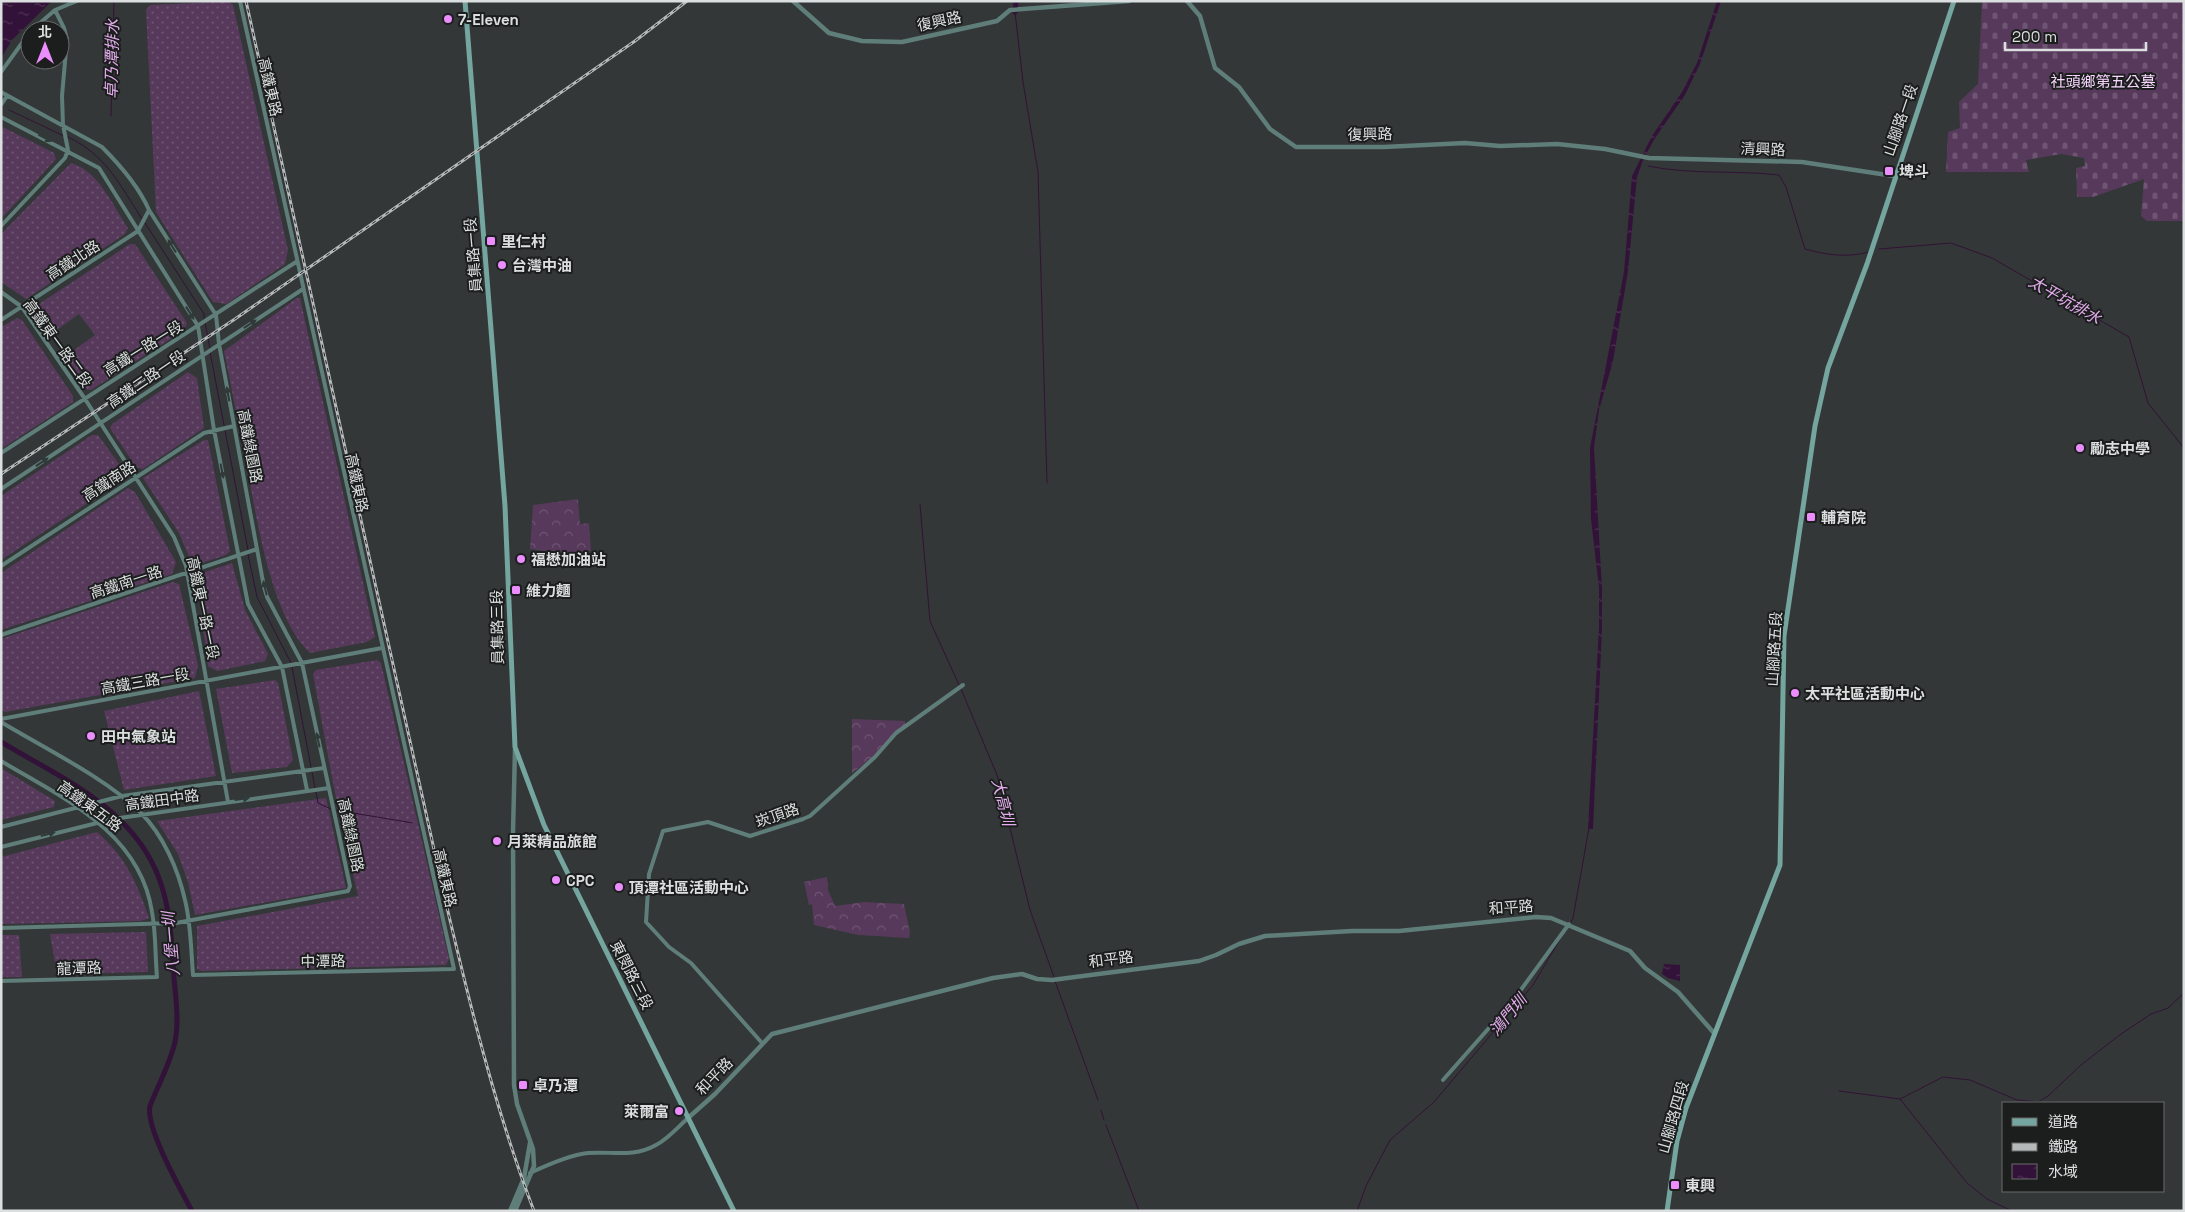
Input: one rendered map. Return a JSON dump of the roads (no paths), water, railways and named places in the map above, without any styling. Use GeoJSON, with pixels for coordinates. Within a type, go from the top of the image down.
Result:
{"type":"FeatureCollection","features":[{"type":"Feature","properties":{"kind":"main road","name":"員集路一段"},"geometry":{"type":"LineString","coordinates":[[465,1],[505,506]]}},
{"type":"Feature","properties":{"kind":"main road","name":"山腳路一段"},"geometry":{"type":"LineString","coordinates":[[1867,264],[1894,176],[1954,1]]}},
{"type":"Feature","properties":{"kind":"main road","name":"山腳路五段"},"geometry":{"type":"LineString","coordinates":[[1714,1034],[1780,865],[1785,626],[1815,426],[1828,368],[1867,264]]}},
{"type":"Feature","properties":{"kind":"main road","name":"員集路三段"},"geometry":{"type":"LineString","coordinates":[[505,506],[515,747]]}},
{"type":"Feature","properties":{"kind":"main road","name":"東閔路三段"},"geometry":{"type":"LineString","coordinates":[[515,747],[544,825],[734,1211]]}},
{"type":"Feature","properties":{"kind":"main road","name":"山腳路四段"},"geometry":{"type":"LineString","coordinates":[[1667,1211],[1680,1127],[1714,1034]]}},
{"type":"Feature","properties":{"kind":"street"},"geometry":{"type":"LineString","coordinates":[[44,20],[55,10],[77,1]]}},
{"type":"Feature","properties":{"kind":"street","name":"高鐵東路"},"geometry":{"type":"LineString","coordinates":[[240,1],[296,262],[454,969]]}},
{"type":"Feature","properties":{"kind":"street","name":"復興路"},"geometry":{"type":"LineString","coordinates":[[793,1],[829,33],[862,41],[902,42],[997,21],[1010,10],[1129,1]]}},
{"type":"Feature","properties":{"kind":"street","name":"復興路"},"geometry":{"type":"LineString","coordinates":[[1187,1],[1200,16],[1215,68],[1239,87],[1270,129],[1296,147],[1384,147],[1465,143],[1500,146],[1557,144],[1605,149],[1630,155]]}},
{"type":"Feature","properties":{"kind":"street"},"geometry":{"type":"LineString","coordinates":[[1,226],[65,158],[68,150],[63,125],[62,96],[67,39],[55,10]]}},
{"type":"Feature","properties":{"kind":"street"},"geometry":{"type":"LineString","coordinates":[[1,72],[20,46]]}},
{"type":"Feature","properties":{"kind":"street","name":"高鐵綠園路"},"geometry":{"type":"LineString","coordinates":[[1,92],[102,147],[142,195],[149,210],[216,315],[219,344],[267,597],[302,664],[350,886],[348,890],[189,920]]}},
{"type":"Feature","properties":{"kind":"street"},"geometry":{"type":"LineString","coordinates":[[1,105],[7,96]]}},
{"type":"Feature","properties":{"kind":"street"},"geometry":{"type":"LineString","coordinates":[[1,116],[99,168],[198,326],[214,430],[248,604],[282,667],[307,790]]}},
{"type":"Feature","properties":{"kind":"street","name":"清興路"},"geometry":{"type":"LineString","coordinates":[[1630,155],[1649,158],[1802,162],[1894,176]]}},
{"type":"Feature","properties":{"kind":"street","name":"高鐵北路"},"geometry":{"type":"LineString","coordinates":[[1,320],[138,231],[149,210]]}},
{"type":"Feature","properties":{"kind":"street","name":"高鐵一路一段"},"geometry":{"type":"LineString","coordinates":[[1,452],[296,262]]}},
{"type":"Feature","properties":{"kind":"street","name":"高鐵二路一段"},"geometry":{"type":"LineString","coordinates":[[1,489],[303,289]]}},
{"type":"Feature","properties":{"kind":"street","name":"高鐵東一路二段"},"geometry":{"type":"LineString","coordinates":[[1,292],[22,307],[93,411]]}},
{"type":"Feature","properties":{"kind":"street","name":"高鐵東一路一段"},"geometry":{"type":"LineString","coordinates":[[93,411],[174,537],[187,574],[228,802]]}},
{"type":"Feature","properties":{"kind":"street","name":"高鐵南路"},"geometry":{"type":"LineString","coordinates":[[1,566],[204,433],[234,426]]}},
{"type":"Feature","properties":{"kind":"street","name":"高鐵南一路"},"geometry":{"type":"LineString","coordinates":[[1,635],[257,549]]}},
{"type":"Feature","properties":{"kind":"street","name":"高鐵三路一段"},"geometry":{"type":"LineString","coordinates":[[1,721],[382,648]]}},
{"type":"Feature","properties":{"kind":"street","name":"崁頂路"},"geometry":{"type":"LineString","coordinates":[[762,1043],[691,963],[669,947],[646,922],[649,874],[663,831],[708,822],[750,836],[810,816],[875,757],[896,733],[962,685]]}},
{"type":"Feature","properties":{"kind":"street"},"geometry":{"type":"LineString","coordinates":[[1,721],[122,796],[142,814],[168,853],[178,876],[189,920],[154,924],[1,928]]}},
{"type":"Feature","properties":{"kind":"street"},"geometry":{"type":"LineString","coordinates":[[515,747],[513,833],[514,1085],[517,1104],[533,1149],[534,1166],[515,1211]]}},
{"type":"Feature","properties":{"kind":"street","name":"高鐵東五路"},"geometry":{"type":"LineString","coordinates":[[1,761],[98,821],[119,840],[139,870],[147,891],[154,924],[157,977]]}},
{"type":"Feature","properties":{"kind":"street","name":"高鐵田中路"},"geometry":{"type":"LineString","coordinates":[[1,827],[122,796],[324,768]]}},
{"type":"Feature","properties":{"kind":"street","name":"高鐵田中路"},"geometry":{"type":"LineString","coordinates":[[1,847],[98,821],[329,788]]}},
{"type":"Feature","properties":{"kind":"street","name":"和平路"},"geometry":{"type":"LineString","coordinates":[[523,1179],[532,1172],[570,1157],[588,1153],[626,1154],[640,1152],[656,1145],[715,1094],[772,1034],[984,980],[1022,974],[1036,979],[1055,980],[1199,960],[1265,936],[1352,931],[1399,931],[1536,917],[1551,918],[1630,951],[1645,968],[1678,992],[1714,1034]]}},
{"type":"Feature","properties":{"kind":"street","name":"中潭路"},"geometry":{"type":"LineString","coordinates":[[189,920],[193,975],[454,969]]}},
{"type":"Feature","properties":{"kind":"street"},"geometry":{"type":"LineString","coordinates":[[1443,1080],[1512,1002],[1570,925]]}},
{"type":"Feature","properties":{"kind":"street","name":"龍潭路"},"geometry":{"type":"LineString","coordinates":[[1,981],[157,977]]}},
{"type":"Feature","properties":{"kind":"street"},"geometry":{"type":"LineString","coordinates":[[510,1211],[523,1179],[530,1141]]}},
{"type":"Feature","properties":{"kind":"water"},"geometry":{"type":"Polygon","coordinates":[[[1,1],[52,1],[33,20],[20,20],[20,32],[12,40],[1,58],[1,1]]]}},
{"type":"Feature","properties":{"kind":"water"},"geometry":{"type":"Polygon","coordinates":[[[1717,1],[1721,1],[1700,64],[1685,95],[1655,138],[1643,160],[1637,177],[1628,271],[1613,361],[1599,410],[1594,448],[1602,588],[1602,629],[1593,829],[1588,829],[1599,627],[1599,588],[1591,519],[1590,448],[1624,272],[1632,176],[1652,136],[1682,92],[1697,63],[1717,1]]]}},
{"type":"Feature","properties":{"kind":"water"},"geometry":{"type":"Polygon","coordinates":[[[1664,964],[1680,965],[1680,981],[1668,978],[1662,974],[1664,964]]]}},
{"type":"Feature","properties":{"kind":"waterway","name":"卓乃潭排水"},"geometry":{"type":"LineString","coordinates":[[111,116],[114,1]]}},
{"type":"Feature","properties":{"kind":"waterway"},"geometry":{"type":"LineString","coordinates":[[1015,12],[1016,1]]}},
{"type":"Feature","properties":{"kind":"waterway"},"geometry":{"type":"LineString","coordinates":[[1015,12],[1023,82],[1038,172],[1047,483]]}},
{"type":"Feature","properties":{"kind":"waterway"},"geometry":{"type":"LineString","coordinates":[[9,110],[64,136]]}},
{"type":"Feature","properties":{"kind":"waterway"},"geometry":{"type":"LineString","coordinates":[[68,137],[81,144],[102,162],[119,183],[142,219]]}},
{"type":"Feature","properties":{"kind":"waterway","name":"太平坑排水"},"geometry":{"type":"LineString","coordinates":[[1648,166],[1664,169],[1779,175],[1786,187],[1805,249],[1837,255],[1869,252]]}},
{"type":"Feature","properties":{"kind":"waterway"},"geometry":{"type":"LineString","coordinates":[[145,223],[204,314],[204,319]]}},
{"type":"Feature","properties":{"kind":"waterway","name":"太平坑排水"},"geometry":{"type":"LineString","coordinates":[[1879,249],[1951,243],[1992,258],[2129,337],[2148,403],[2184,448]]}},
{"type":"Feature","properties":{"kind":"waterway"},"geometry":{"type":"LineString","coordinates":[[205,323],[210,348]]}},
{"type":"Feature","properties":{"kind":"waterway"},"geometry":{"type":"LineString","coordinates":[[210,352],[248,550]]}},
{"type":"Feature","properties":{"kind":"waterway","name":"大高圳"},"geometry":{"type":"LineString","coordinates":[[920,504],[930,621],[959,685]]}},
{"type":"Feature","properties":{"kind":"waterway"},"geometry":{"type":"LineString","coordinates":[[248,554],[257,597],[291,663]]}},
{"type":"Feature","properties":{"kind":"waterway"},"geometry":{"type":"LineString","coordinates":[[292,667],[315,788]]}},
{"type":"Feature","properties":{"kind":"waterway","name":"大高圳"},"geometry":{"type":"LineString","coordinates":[[961,689],[997,775],[1030,910],[1054,977]]}},
{"type":"Feature","properties":{"kind":"waterway","name":"八堡一圳"},"geometry":{"type":"LineString","coordinates":[[1,742],[64,778],[108,809],[137,839],[158,875],[164,894],[171,934],[177,1027],[173,1050],[150,1106],[150,1116],[158,1143],[192,1211]]}},
{"type":"Feature","properties":{"kind":"waterway"},"geometry":{"type":"LineString","coordinates":[[316,792],[318,803],[331,809]]}},
{"type":"Feature","properties":{"kind":"waterway"},"geometry":{"type":"LineString","coordinates":[[335,810],[413,823]]}},
{"type":"Feature","properties":{"kind":"waterway","name":"鴻門圳"},"geometry":{"type":"LineString","coordinates":[[1570,924],[1573,918],[1589,828]]}},
{"type":"Feature","properties":{"kind":"waterway","name":"鴻門圳"},"geometry":{"type":"LineString","coordinates":[[1357,1211],[1366,1186],[1390,1140],[1434,1102],[1533,985],[1562,936]]}},
{"type":"Feature","properties":{"kind":"waterway","name":"大高圳"},"geometry":{"type":"LineString","coordinates":[[1055,981],[1098,1100]]}},
{"type":"Feature","properties":{"kind":"waterway"},"geometry":{"type":"LineString","coordinates":[[1900,1099],[1943,1077],[1970,1080],[2017,1100],[2038,1102],[2048,1096],[2081,1065],[2121,1034],[2151,1014],[2168,1008],[2184,993]]}},
{"type":"Feature","properties":{"kind":"waterway"},"geometry":{"type":"LineString","coordinates":[[1839,1091],[1900,1099],[1967,1183],[1987,1199],[2012,1211]]}},
{"type":"Feature","properties":{"kind":"waterway","name":"大高圳"},"geometry":{"type":"LineString","coordinates":[[1101,1110],[1104,1120]]}},
{"type":"Feature","properties":{"kind":"waterway","name":"大高圳"},"geometry":{"type":"LineString","coordinates":[[1106,1125],[1139,1211]]}},
{"type":"Feature","properties":{"kind":"railway"},"geometry":{"type":"LineString","coordinates":[[246,1],[454,939],[495,1095],[534,1211]]}},
{"type":"Feature","properties":{"kind":"railway"},"geometry":{"type":"LineString","coordinates":[[1,474],[235,319],[635,41],[687,1]]}},
{"type":"Feature","properties":{"kind":"place","name":"7-Eleven"},"geometry":{"type":"Point","coordinates":[448,19]}},
{"type":"Feature","properties":{"kind":"place","name":"埤斗"},"geometry":{"type":"Point","coordinates":[1889,171]}},
{"type":"Feature","properties":{"kind":"place","name":"里仁村"},"geometry":{"type":"Point","coordinates":[491,241]}},
{"type":"Feature","properties":{"kind":"place","name":"台灣中油"},"geometry":{"type":"Point","coordinates":[502,265]}},
{"type":"Feature","properties":{"kind":"place","name":"勵志中學"},"geometry":{"type":"Point","coordinates":[2080,448]}},
{"type":"Feature","properties":{"kind":"place","name":"輔育院"},"geometry":{"type":"Point","coordinates":[1811,517]}},
{"type":"Feature","properties":{"kind":"place","name":"福懋加油站"},"geometry":{"type":"Point","coordinates":[521,559]}},
{"type":"Feature","properties":{"kind":"place","name":"維力麵"},"geometry":{"type":"Point","coordinates":[516,590]}},
{"type":"Feature","properties":{"kind":"place","name":"太平社區活動中心"},"geometry":{"type":"Point","coordinates":[1795,693]}},
{"type":"Feature","properties":{"kind":"place","name":"田中氣象站"},"geometry":{"type":"Point","coordinates":[91,736]}},
{"type":"Feature","properties":{"kind":"place","name":"月萊精品旅館"},"geometry":{"type":"Point","coordinates":[497,841]}},
{"type":"Feature","properties":{"kind":"place","name":"CPC"},"geometry":{"type":"Point","coordinates":[556,880]}},
{"type":"Feature","properties":{"kind":"place","name":"頂潭社區活動中心"},"geometry":{"type":"Point","coordinates":[619,887]}},
{"type":"Feature","properties":{"kind":"place","name":"卓乃潭"},"geometry":{"type":"Point","coordinates":[523,1085]}},
{"type":"Feature","properties":{"kind":"place","name":"萊爾富"},"geometry":{"type":"Point","coordinates":[679,1111]}},
{"type":"Feature","properties":{"kind":"place","name":"東興"},"geometry":{"type":"Point","coordinates":[1675,1185]}},
{"type":"Feature","properties":{"kind":"park label","name":"社頭鄉第五公墓"},"geometry":{"type":"Point","coordinates":[2103,81]}}]}
